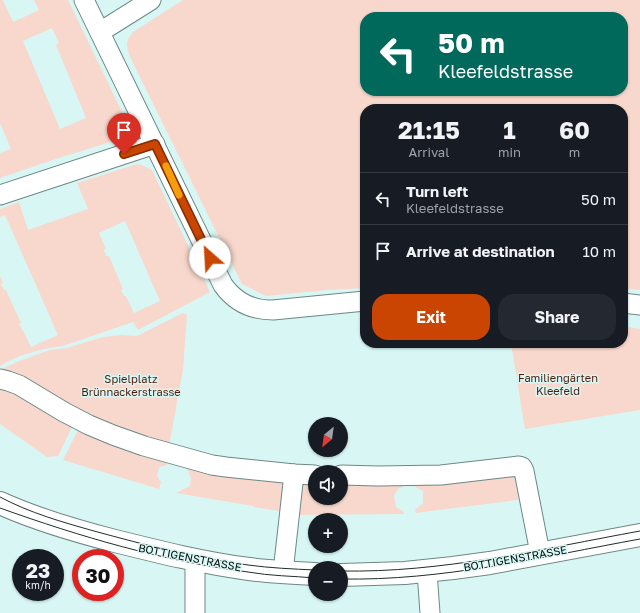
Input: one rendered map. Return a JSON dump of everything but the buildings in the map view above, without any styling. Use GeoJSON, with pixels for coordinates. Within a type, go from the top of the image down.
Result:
{"type":"FeatureCollection","features":[{"type":"Feature","properties":{"kind":"street"},"geometry":{"type":"LineString","coordinates":[[84,0],[223,285],[229,293],[240,302],[260,310],[360,301]]}},
{"type":"Feature","properties":{"kind":"street"},"geometry":{"type":"LineString","coordinates":[[100,32],[151,0]]}},
{"type":"Feature","properties":{"kind":"street"},"geometry":{"type":"LineString","coordinates":[[0,195],[155,144]]}},
{"type":"Feature","properties":{"kind":"street"},"geometry":{"type":"LineString","coordinates":[[628,304],[640,305]]}},
{"type":"Feature","properties":{"kind":"street"},"geometry":{"type":"LineString","coordinates":[[0,379],[19,385],[89,425],[144,446],[212,465],[308,475]]}},
{"type":"Feature","properties":{"kind":"street"},"geometry":{"type":"LineString","coordinates":[[348,475],[441,475],[519,466],[522,467],[540,554]]}},
{"type":"Feature","properties":{"kind":"street"},"geometry":{"type":"LineString","coordinates":[[283,572],[294,474]]}},
{"type":"Feature","properties":{"kind":"street","name":"BOTTIGENSTRASSE"},"geometry":{"type":"LineString","coordinates":[[0,503],[68,528],[195,560],[250,569],[308,574]]}},
{"type":"Feature","properties":{"kind":"street","name":"BOTTIGENSTRASSE"},"geometry":{"type":"LineString","coordinates":[[348,575],[427,572],[490,563],[640,535]]}},
{"type":"Feature","properties":{"kind":"street"},"geometry":{"type":"LineString","coordinates":[[195,560],[195,613]]}},
{"type":"Feature","properties":{"kind":"street"},"geometry":{"type":"LineString","coordinates":[[427,572],[430,613]]}},
{"type":"Feature","properties":{"kind":"green space"},"geometry":{"type":"Polygon","coordinates":[[[0,0],[3,0],[13,22],[39,10],[34,0],[68,0],[127,122],[127,132],[120,139],[0,178],[0,153],[11,149],[0,123],[0,0]],[[52,28],[23,41],[60,129],[86,118],[56,45],[59,43],[52,28]]]}},
{"type":"Feature","properties":{"kind":"green space"},"geometry":{"type":"Polygon","coordinates":[[[183,0],[640,0],[640,290],[628,289],[628,104],[360,104],[360,288],[266,296],[242,284],[130,57],[127,44],[133,32],[183,0]]]}},
{"type":"Feature","properties":{"kind":"green space"},"geometry":{"type":"Polygon","coordinates":[[[137,164],[152,170],[210,292],[138,330],[133,322],[63,346],[47,348],[30,353],[0,366],[0,276],[3,283],[1,284],[4,290],[6,290],[21,323],[19,323],[22,330],[31,347],[58,335],[5,215],[0,217],[0,209],[19,202],[28,230],[88,209],[77,183],[137,164]],[[125,221],[99,233],[106,249],[104,250],[106,256],[109,256],[123,289],[121,290],[124,296],[126,296],[134,313],[160,301],[125,221]]]}},
{"type":"Feature","properties":{"kind":"green space","name":"Spielplatz Brünnackerstrasse"},"geometry":{"type":"Polygon","coordinates":[[[183,313],[187,315],[183,370],[169,446],[116,430],[0,370],[41,353],[67,348],[103,337],[121,335],[137,336],[183,313]]]}},
{"type":"Feature","properties":{"kind":"green space","name":"Familiengärten Kleefeld"},"geometry":{"type":"Polygon","coordinates":[[[628,327],[640,329],[640,410],[525,429],[512,348],[628,348],[628,327]]]}},
{"type":"Feature","properties":{"kind":"green space"},"geometry":{"type":"Polygon","coordinates":[[[0,385],[74,423],[58,456],[47,457],[0,424],[0,385]]]}},
{"type":"Feature","properties":{"kind":"green space"},"geometry":{"type":"Polygon","coordinates":[[[80,426],[168,459],[167,465],[159,467],[157,476],[161,482],[159,489],[63,460],[80,426]]]}},
{"type":"Feature","properties":{"kind":"green space"},"geometry":{"type":"Polygon","coordinates":[[[185,464],[284,481],[285,512],[176,493],[190,486],[191,478],[185,464]]]}},
{"type":"Feature","properties":{"kind":"green space"},"geometry":{"type":"Polygon","coordinates":[[[512,472],[518,476],[525,497],[517,500],[416,513],[415,510],[423,503],[423,491],[414,486],[412,483],[512,472]]]}},
{"type":"Feature","properties":{"kind":"green space"},"geometry":{"type":"Polygon","coordinates":[[[348,482],[403,483],[402,488],[399,488],[394,495],[396,507],[403,511],[404,514],[308,513],[308,515],[294,515],[302,484],[308,483],[308,505],[348,505],[348,482]]]}},
{"type":"Feature","properties":{"kind":"tram line"},"geometry":{"type":"LineString","coordinates":[[0,497],[23,508],[58,521],[171,551],[248,565],[308,570]]}},
{"type":"Feature","properties":{"kind":"tram line"},"geometry":{"type":"LineString","coordinates":[[0,508],[61,529],[154,555],[256,573],[308,578]]}},
{"type":"Feature","properties":{"kind":"tram line"},"geometry":{"type":"LineString","coordinates":[[348,571],[379,571],[454,564],[529,552],[640,531]]}},
{"type":"Feature","properties":{"kind":"tram line"},"geometry":{"type":"LineString","coordinates":[[348,579],[379,579],[454,572],[529,560],[640,539]]}},
{"type":"Feature","properties":{"kind":"slow traffic"},"geometry":{"type":"LineString","coordinates":[[166,166],[179,195]]}},
{"type":"Feature","properties":{"kind":"route"},"geometry":{"type":"LineString","coordinates":[[124,154],[155,144],[210,258]]}}]}
